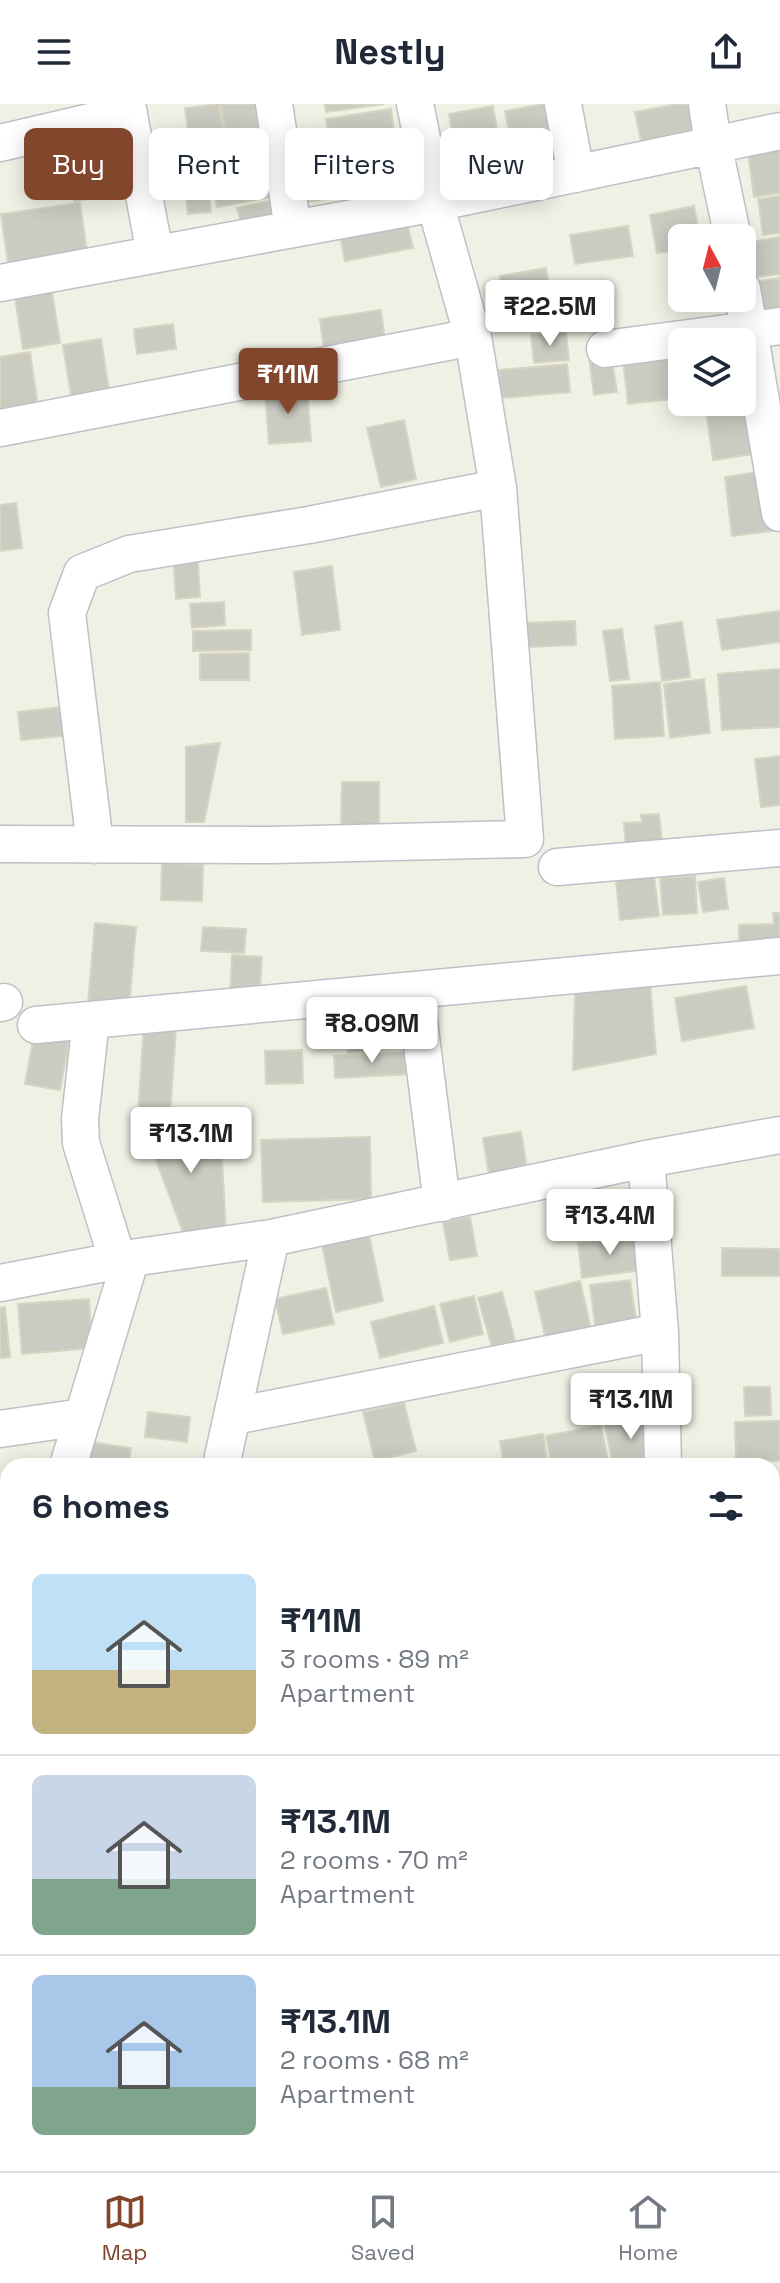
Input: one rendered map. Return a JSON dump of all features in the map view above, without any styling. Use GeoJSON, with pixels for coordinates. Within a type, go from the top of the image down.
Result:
{"type":"FeatureCollection","features":[{"type":"Feature","properties":{"kind":"street"},"geometry":{"type":"LineString","coordinates":[[274,104],[293,229]]}},
{"type":"Feature","properties":{"kind":"street"},"geometry":{"type":"LineString","coordinates":[[0,844],[272,845],[525,839],[498,488],[473,337],[435,203],[415,104]]}},
{"type":"Feature","properties":{"kind":"street"},"geometry":{"type":"LineString","coordinates":[[563,104],[576,174]]}},
{"type":"Feature","properties":{"kind":"street"},"geometry":{"type":"LineString","coordinates":[[707,104],[730,224]]}},
{"type":"Feature","properties":{"kind":"street"},"geometry":{"type":"LineString","coordinates":[[0,143],[128,108],[155,254]]}},
{"type":"Feature","properties":{"kind":"street"},"geometry":{"type":"LineString","coordinates":[[0,283],[435,203],[780,131]]}},
{"type":"Feature","properties":{"kind":"street"},"geometry":{"type":"LineString","coordinates":[[605,349],[764,329],[780,513]]}},
{"type":"Feature","properties":{"kind":"street"},"geometry":{"type":"LineString","coordinates":[[0,428],[473,337]]}},
{"type":"Feature","properties":{"kind":"street"},"geometry":{"type":"LineString","coordinates":[[95,845],[67,613],[82,573],[129,554],[309,525],[498,488]]}},
{"type":"Feature","properties":{"kind":"street"},"geometry":{"type":"LineString","coordinates":[[557,867],[780,848]]}},
{"type":"Feature","properties":{"kind":"street"},"geometry":{"type":"LineString","coordinates":[[36,1025],[780,956]]}},
{"type":"Feature","properties":{"kind":"street"},"geometry":{"type":"LineString","coordinates":[[415,990],[442,1203]]}},
{"type":"Feature","properties":{"kind":"street"},"geometry":{"type":"LineString","coordinates":[[70,1458],[125,1259],[81,1143],[80,1119],[91,1020]]}},
{"type":"Feature","properties":{"kind":"street"},"geometry":{"type":"LineString","coordinates":[[0,1283],[125,1259],[271,1238],[646,1159],[780,1135]]}},
{"type":"Feature","properties":{"kind":"street"},"geometry":{"type":"LineString","coordinates":[[646,1159],[660,1332],[663,1458]]}},
{"type":"Feature","properties":{"kind":"street"},"geometry":{"type":"LineString","coordinates":[[223,1458],[271,1238]]}},
{"type":"Feature","properties":{"kind":"street"},"geometry":{"type":"LineString","coordinates":[[234,1416],[660,1332]]}},
{"type":"Feature","properties":{"kind":"street"},"geometry":{"type":"LineString","coordinates":[[0,1429],[83,1417]]}},
{"type":"Feature","properties":{"kind":"building"},"geometry":{"type":"Polygon","coordinates":[[[219,104],[222,128],[188,128],[185,108],[219,104]]]}},
{"type":"Feature","properties":{"kind":"building"},"geometry":{"type":"Polygon","coordinates":[[[221,104],[255,104],[258,128],[224,128],[221,104]]]}},
{"type":"Feature","properties":{"kind":"building"},"geometry":{"type":"Polygon","coordinates":[[[325,104],[384,104],[326,112],[325,104]]]}},
{"type":"Feature","properties":{"kind":"building"},"geometry":{"type":"Polygon","coordinates":[[[555,104],[570,162],[553,165],[553,128],[508,128],[505,111],[555,104]]]}},
{"type":"Feature","properties":{"kind":"building"},"geometry":{"type":"Polygon","coordinates":[[[677,104],[699,104],[704,128],[641,141],[635,112],[677,104]]]}},
{"type":"Feature","properties":{"kind":"building"},"geometry":{"type":"Polygon","coordinates":[[[493,106],[497,128],[452,128],[449,114],[493,106]]]}},
{"type":"Feature","properties":{"kind":"building"},"geometry":{"type":"Polygon","coordinates":[[[391,109],[393,128],[327,128],[326,119],[391,109]]]}},
{"type":"Feature","properties":{"kind":"building"},"geometry":{"type":"Polygon","coordinates":[[[780,147],[780,193],[754,197],[748,152],[780,147]]]}},
{"type":"Feature","properties":{"kind":"building"},"geometry":{"type":"Polygon","coordinates":[[[780,196],[780,233],[763,235],[758,199],[780,196]]]}},
{"type":"Feature","properties":{"kind":"building"},"geometry":{"type":"Polygon","coordinates":[[[187,200],[210,200],[211,212],[188,214],[187,200]]]}},
{"type":"Feature","properties":{"kind":"building"},"geometry":{"type":"Polygon","coordinates":[[[216,200],[256,200],[217,207],[216,200]]]}},
{"type":"Feature","properties":{"kind":"building"},"geometry":{"type":"Polygon","coordinates":[[[273,200],[277,220],[242,227],[237,208],[273,200]]]}},
{"type":"Feature","properties":{"kind":"building"},"geometry":{"type":"Polygon","coordinates":[[[80,203],[87,252],[8,263],[1,214],[80,203]]]}},
{"type":"Feature","properties":{"kind":"building"},"geometry":{"type":"Polygon","coordinates":[[[694,206],[697,224],[668,224],[668,252],[657,253],[650,215],[694,206]]]}},
{"type":"Feature","properties":{"kind":"building"},"geometry":{"type":"Polygon","coordinates":[[[407,222],[413,248],[345,261],[340,235],[407,222]]]}},
{"type":"Feature","properties":{"kind":"building"},"geometry":{"type":"Polygon","coordinates":[[[628,226],[633,256],[575,264],[570,235],[628,226]]]}},
{"type":"Feature","properties":{"kind":"building"},"geometry":{"type":"Polygon","coordinates":[[[780,237],[780,274],[756,277],[756,241],[780,237]]]}},
{"type":"Feature","properties":{"kind":"building"},"geometry":{"type":"Polygon","coordinates":[[[546,268],[551,296],[504,304],[500,276],[546,268]]]}},
{"type":"Feature","properties":{"kind":"building"},"geometry":{"type":"Polygon","coordinates":[[[780,278],[780,311],[753,315],[753,312],[756,312],[756,282],[780,278]]]}},
{"type":"Feature","properties":{"kind":"building"},"geometry":{"type":"Polygon","coordinates":[[[52,292],[60,343],[23,349],[15,298],[52,292]]]}},
{"type":"Feature","properties":{"kind":"building"},"geometry":{"type":"Polygon","coordinates":[[[381,310],[385,340],[324,350],[320,319],[381,310]]]}},
{"type":"Feature","properties":{"kind":"building"},"geometry":{"type":"Polygon","coordinates":[[[173,324],[176,349],[137,354],[134,329],[173,324]]]}},
{"type":"Feature","properties":{"kind":"building"},"geometry":{"type":"Polygon","coordinates":[[[566,332],[569,360],[534,363],[531,335],[566,332]]]}},
{"type":"Feature","properties":{"kind":"building"},"geometry":{"type":"Polygon","coordinates":[[[101,339],[110,397],[72,402],[63,345],[101,339]]]}},
{"type":"Feature","properties":{"kind":"building"},"geometry":{"type":"Polygon","coordinates":[[[30,352],[38,407],[0,412],[0,357],[30,352]]]}},
{"type":"Feature","properties":{"kind":"building"},"geometry":{"type":"Polygon","coordinates":[[[611,354],[617,392],[594,395],[589,357],[611,354]]]}},
{"type":"Feature","properties":{"kind":"building"},"geometry":{"type":"Polygon","coordinates":[[[668,354],[668,400],[628,404],[623,359],[668,354]]]}},
{"type":"Feature","properties":{"kind":"building"},"geometry":{"type":"Polygon","coordinates":[[[567,364],[570,392],[501,398],[499,370],[567,364]]]}},
{"type":"Feature","properties":{"kind":"building"},"geometry":{"type":"Polygon","coordinates":[[[307,387],[311,441],[269,444],[265,391],[307,387]]]}},
{"type":"Feature","properties":{"kind":"building"},"geometry":{"type":"Polygon","coordinates":[[[707,416],[755,416],[760,453],[713,460],[707,416]]]}},
{"type":"Feature","properties":{"kind":"building"},"geometry":{"type":"Polygon","coordinates":[[[404,420],[416,479],[381,487],[367,428],[404,420]]]}},
{"type":"Feature","properties":{"kind":"building"},"geometry":{"type":"Polygon","coordinates":[[[765,471],[773,531],[732,536],[725,477],[765,471]]]}},
{"type":"Feature","properties":{"kind":"building"},"geometry":{"type":"Polygon","coordinates":[[[16,503],[22,548],[0,551],[0,505],[16,503]]]}},
{"type":"Feature","properties":{"kind":"building"},"geometry":{"type":"Polygon","coordinates":[[[197,550],[200,597],[176,599],[173,552],[197,550]]]}},
{"type":"Feature","properties":{"kind":"building"},"geometry":{"type":"Polygon","coordinates":[[[332,566],[340,630],[302,635],[294,572],[332,566]]]}},
{"type":"Feature","properties":{"kind":"building"},"geometry":{"type":"Polygon","coordinates":[[[224,602],[225,625],[192,628],[190,604],[224,602]]]}},
{"type":"Feature","properties":{"kind":"building"},"geometry":{"type":"Polygon","coordinates":[[[780,611],[780,642],[722,650],[717,620],[780,611]]]}},
{"type":"Feature","properties":{"kind":"building"},"geometry":{"type":"Polygon","coordinates":[[[575,621],[576,645],[525,647],[524,623],[575,621]]]}},
{"type":"Feature","properties":{"kind":"building"},"geometry":{"type":"Polygon","coordinates":[[[682,622],[690,677],[662,681],[655,626],[682,622]]]}},
{"type":"Feature","properties":{"kind":"building"},"geometry":{"type":"Polygon","coordinates":[[[622,629],[629,679],[610,681],[603,631],[622,629]]]}},
{"type":"Feature","properties":{"kind":"building"},"geometry":{"type":"Polygon","coordinates":[[[251,630],[251,650],[193,651],[193,631],[251,630]]]}},
{"type":"Feature","properties":{"kind":"building"},"geometry":{"type":"Polygon","coordinates":[[[249,653],[249,680],[200,680],[200,654],[249,653]]]}},
{"type":"Feature","properties":{"kind":"building"},"geometry":{"type":"Polygon","coordinates":[[[780,669],[780,727],[722,730],[718,674],[780,669]]]}},
{"type":"Feature","properties":{"kind":"building"},"geometry":{"type":"Polygon","coordinates":[[[704,679],[710,733],[670,738],[664,684],[704,679]]]}},
{"type":"Feature","properties":{"kind":"building"},"geometry":{"type":"Polygon","coordinates":[[[660,682],[664,736],[615,739],[612,686],[660,682]]]}},
{"type":"Feature","properties":{"kind":"building"},"geometry":{"type":"Polygon","coordinates":[[[70,706],[72,735],[21,740],[18,712],[70,706]]]}},
{"type":"Feature","properties":{"kind":"building"},"geometry":{"type":"Polygon","coordinates":[[[220,743],[204,822],[186,822],[186,747],[220,743]]]}},
{"type":"Feature","properties":{"kind":"building"},"geometry":{"type":"Polygon","coordinates":[[[780,756],[780,805],[761,807],[755,759],[780,756]]]}},
{"type":"Feature","properties":{"kind":"building"},"geometry":{"type":"Polygon","coordinates":[[[342,782],[379,782],[379,829],[341,829],[342,782]]]}},
{"type":"Feature","properties":{"kind":"building"},"geometry":{"type":"Polygon","coordinates":[[[659,814],[663,851],[626,848],[624,823],[642,822],[641,815],[659,814]]]}},
{"type":"Feature","properties":{"kind":"building"},"geometry":{"type":"Polygon","coordinates":[[[162,863],[203,865],[202,901],[161,900],[162,863]]]}},
{"type":"Feature","properties":{"kind":"building"},"geometry":{"type":"Polygon","coordinates":[[[654,875],[659,916],[620,920],[616,880],[654,875]]]}},
{"type":"Feature","properties":{"kind":"building"},"geometry":{"type":"Polygon","coordinates":[[[695,876],[697,913],[663,915],[660,878],[695,876]]]}},
{"type":"Feature","properties":{"kind":"building"},"geometry":{"type":"Polygon","coordinates":[[[724,878],[728,909],[703,912],[698,882],[724,878]]]}},
{"type":"Feature","properties":{"kind":"building"},"geometry":{"type":"Polygon","coordinates":[[[773,913],[780,913],[780,949],[739,950],[739,925],[774,924],[773,913]]]}},
{"type":"Feature","properties":{"kind":"building"},"geometry":{"type":"Polygon","coordinates":[[[95,923],[136,927],[129,1008],[88,1004],[95,923]]]}},
{"type":"Feature","properties":{"kind":"building"},"geometry":{"type":"Polygon","coordinates":[[[203,927],[246,929],[244,953],[201,951],[203,927]]]}},
{"type":"Feature","properties":{"kind":"building"},"geometry":{"type":"Polygon","coordinates":[[[232,955],[262,957],[259,1001],[230,999],[232,955]]]}},
{"type":"Feature","properties":{"kind":"building"},"geometry":{"type":"Polygon","coordinates":[[[650,983],[656,1054],[573,1070],[575,990],[650,983]]]}},
{"type":"Feature","properties":{"kind":"building"},"geometry":{"type":"Polygon","coordinates":[[[746,986],[754,1028],[682,1041],[675,998],[746,986]]]}},
{"type":"Feature","properties":{"kind":"building"},"geometry":{"type":"Polygon","coordinates":[[[376,1012],[379,1051],[348,1053],[345,1014],[376,1012]]]}},
{"type":"Feature","properties":{"kind":"building"},"geometry":{"type":"Polygon","coordinates":[[[144,1025],[176,1027],[170,1117],[138,1115],[144,1025]]]}},
{"type":"Feature","properties":{"kind":"building"},"geometry":{"type":"Polygon","coordinates":[[[34,1035],[69,1041],[60,1090],[25,1084],[34,1035]]]}},
{"type":"Feature","properties":{"kind":"building"},"geometry":{"type":"Polygon","coordinates":[[[302,1050],[303,1083],[266,1084],[265,1051],[302,1050]]]}},
{"type":"Feature","properties":{"kind":"building"},"geometry":{"type":"Polygon","coordinates":[[[409,1052],[411,1074],[335,1078],[334,1056],[409,1052]]]}},
{"type":"Feature","properties":{"kind":"building"},"geometry":{"type":"Polygon","coordinates":[[[173,1118],[221,1142],[226,1231],[184,1235],[143,1125],[173,1118]]]}},
{"type":"Feature","properties":{"kind":"building"},"geometry":{"type":"Polygon","coordinates":[[[521,1132],[528,1175],[490,1181],[483,1138],[521,1132]]]}},
{"type":"Feature","properties":{"kind":"building"},"geometry":{"type":"Polygon","coordinates":[[[370,1137],[371,1199],[263,1202],[261,1140],[370,1137]]]}},
{"type":"Feature","properties":{"kind":"building"},"geometry":{"type":"Polygon","coordinates":[[[470,1217],[477,1256],[450,1260],[443,1222],[470,1217]]]}},
{"type":"Feature","properties":{"kind":"building"},"geometry":{"type":"Polygon","coordinates":[[[369,1235],[383,1301],[336,1312],[322,1245],[369,1235]]]}},
{"type":"Feature","properties":{"kind":"building"},"geometry":{"type":"Polygon","coordinates":[[[639,1236],[643,1270],[582,1278],[578,1243],[639,1236]]]}},
{"type":"Feature","properties":{"kind":"building"},"geometry":{"type":"Polygon","coordinates":[[[722,1248],[780,1249],[780,1276],[722,1276],[722,1248]]]}},
{"type":"Feature","properties":{"kind":"building"},"geometry":{"type":"Polygon","coordinates":[[[630,1280],[637,1327],[596,1332],[590,1285],[630,1280]]]}},
{"type":"Feature","properties":{"kind":"building"},"geometry":{"type":"Polygon","coordinates":[[[580,1281],[592,1334],[547,1344],[535,1292],[580,1281]]]}},
{"type":"Feature","properties":{"kind":"building"},"geometry":{"type":"Polygon","coordinates":[[[326,1288],[334,1324],[283,1334],[275,1299],[326,1288]]]}},
{"type":"Feature","properties":{"kind":"building"},"geometry":{"type":"Polygon","coordinates":[[[502,1292],[515,1340],[492,1347],[478,1298],[502,1292]]]}},
{"type":"Feature","properties":{"kind":"building"},"geometry":{"type":"Polygon","coordinates":[[[474,1296],[483,1334],[450,1342],[440,1304],[474,1296]]]}},
{"type":"Feature","properties":{"kind":"building"},"geometry":{"type":"Polygon","coordinates":[[[89,1299],[92,1348],[22,1354],[18,1304],[89,1299]]]}},
{"type":"Feature","properties":{"kind":"building"},"geometry":{"type":"Polygon","coordinates":[[[434,1306],[443,1343],[380,1358],[371,1322],[434,1306]]]}},
{"type":"Feature","properties":{"kind":"building"},"geometry":{"type":"Polygon","coordinates":[[[5,1307],[10,1357],[0,1358],[0,1308],[5,1307]]]}},
{"type":"Feature","properties":{"kind":"building"},"geometry":{"type":"Polygon","coordinates":[[[744,1387],[770,1387],[771,1415],[745,1416],[744,1387]]]}},
{"type":"Feature","properties":{"kind":"building"},"geometry":{"type":"Polygon","coordinates":[[[404,1403],[416,1451],[374,1458],[363,1412],[404,1403]]]}},
{"type":"Feature","properties":{"kind":"building"},"geometry":{"type":"Polygon","coordinates":[[[148,1412],[190,1417],[187,1442],[145,1437],[148,1412]]]}},
{"type":"Feature","properties":{"kind":"building"},"geometry":{"type":"Polygon","coordinates":[[[648,1412],[656,1458],[611,1458],[604,1420],[648,1412]]]}},
{"type":"Feature","properties":{"kind":"building"},"geometry":{"type":"Polygon","coordinates":[[[780,1421],[780,1458],[736,1458],[735,1422],[780,1421]]]}},
{"type":"Feature","properties":{"kind":"building"},"geometry":{"type":"Polygon","coordinates":[[[601,1425],[607,1458],[550,1458],[546,1436],[601,1425]]]}},
{"type":"Feature","properties":{"kind":"building"},"geometry":{"type":"Polygon","coordinates":[[[543,1434],[547,1458],[503,1458],[500,1441],[543,1434]]]}},
{"type":"Feature","properties":{"kind":"building"},"geometry":{"type":"Polygon","coordinates":[[[90,1442],[131,1448],[129,1458],[87,1458],[90,1442]]]}}]}
